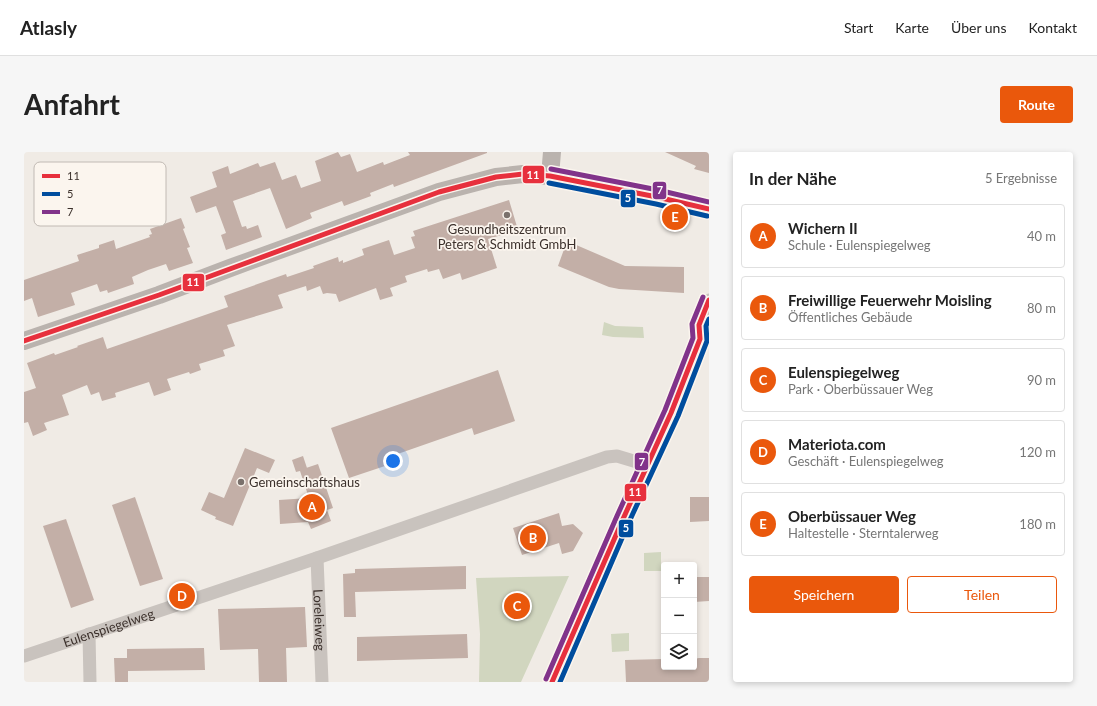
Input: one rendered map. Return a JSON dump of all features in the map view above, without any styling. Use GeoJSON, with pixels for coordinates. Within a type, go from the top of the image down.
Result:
{"type":"FeatureCollection","features":[{"type":"Feature","properties":{"kind":"main road"},"geometry":{"type":"LineString","coordinates":[[550,176],[552,152]]}},
{"type":"Feature","properties":{"kind":"main road"},"geometry":{"type":"LineString","coordinates":[[24,341],[159,295],[439,192],[496,177],[523,174],[550,176],[657,196],[709,209]]}},
{"type":"Feature","properties":{"kind":"street"},"geometry":{"type":"LineString","coordinates":[[552,682],[671,413],[706,338],[698,325],[709,300]]}},
{"type":"Feature","properties":{"kind":"street","name":"Eulenspiegelweg"},"geometry":{"type":"LineString","coordinates":[[24,656],[317,558],[607,457],[617,456],[648,465]]}},
{"type":"Feature","properties":{"kind":"street","name":"Loreleiweg"},"geometry":{"type":"LineString","coordinates":[[317,558],[322,682]]}},
{"type":"Feature","properties":{"kind":"street"},"geometry":{"type":"LineString","coordinates":[[89,634],[90,682]]}},
{"type":"Feature","properties":{"kind":"green space"},"geometry":{"type":"Polygon","coordinates":[[[604,322],[615,326],[643,327],[644,338],[613,337],[602,335],[604,322]]]}},
{"type":"Feature","properties":{"kind":"green space"},"geometry":{"type":"Polygon","coordinates":[[[661,552],[661,571],[644,571],[644,553],[661,552]]]}},
{"type":"Feature","properties":{"kind":"green space"},"geometry":{"type":"Polygon","coordinates":[[[569,576],[521,682],[479,682],[480,634],[476,578],[569,576]]]}},
{"type":"Feature","properties":{"kind":"green space"},"geometry":{"type":"Polygon","coordinates":[[[629,633],[629,651],[612,652],[611,634],[629,633]]]}},
{"type":"Feature","properties":{"kind":"building"},"geometry":{"type":"Polygon","coordinates":[[[338,152],[341,157],[350,154],[357,172],[383,162],[384,165],[410,155],[408,152],[487,153],[394,187],[393,184],[370,193],[371,196],[344,206],[342,201],[310,213],[312,218],[286,229],[270,188],[233,201],[242,227],[246,226],[247,229],[258,225],[262,237],[226,250],[221,235],[226,233],[216,206],[196,213],[190,197],[217,187],[212,172],[228,166],[230,174],[258,163],[260,167],[275,162],[282,180],[296,175],[301,188],[321,181],[315,161],[338,152]]]}},
{"type":"Feature","properties":{"kind":"building"},"geometry":{"type":"Polygon","coordinates":[[[665,152],[709,152],[709,173],[694,169],[696,166],[665,152]]]}},
{"type":"Feature","properties":{"kind":"building"},"geometry":{"type":"Polygon","coordinates":[[[509,200],[518,230],[488,239],[497,268],[462,280],[460,273],[443,279],[439,269],[428,272],[427,269],[405,276],[407,282],[390,288],[393,296],[380,300],[376,288],[339,302],[336,294],[323,294],[320,286],[307,291],[306,286],[278,295],[283,308],[227,325],[235,346],[223,350],[225,356],[199,364],[201,370],[167,379],[171,390],[154,396],[149,382],[115,393],[116,397],[102,401],[99,392],[91,395],[87,385],[62,395],[69,415],[44,423],[47,430],[33,436],[28,422],[24,423],[24,392],[36,388],[27,363],[54,353],[55,355],[103,337],[107,349],[228,307],[224,296],[286,274],[287,277],[314,268],[313,266],[338,257],[339,262],[343,260],[343,263],[364,255],[362,249],[389,240],[394,255],[415,248],[411,237],[415,236],[413,231],[509,200]]]}},
{"type":"Feature","properties":{"kind":"building"},"geometry":{"type":"Polygon","coordinates":[[[181,218],[185,228],[183,229],[190,247],[187,248],[193,263],[169,271],[166,264],[148,270],[132,277],[134,284],[108,293],[107,290],[100,292],[97,284],[71,293],[75,305],[38,317],[32,298],[24,301],[24,280],[79,261],[77,255],[99,248],[99,245],[114,240],[116,249],[150,237],[149,235],[152,234],[150,229],[158,226],[166,226],[166,223],[181,218]]]}},
{"type":"Feature","properties":{"kind":"building"},"geometry":{"type":"Polygon","coordinates":[[[567,241],[625,266],[684,267],[684,293],[609,287],[558,266],[567,241]]]}},
{"type":"Feature","properties":{"kind":"building"},"geometry":{"type":"Polygon","coordinates":[[[498,370],[515,421],[474,435],[472,428],[389,457],[391,464],[349,478],[331,428],[498,370]]]}},
{"type":"Feature","properties":{"kind":"building","name":"Gemeinschaftshaus"},"geometry":{"type":"Polygon","coordinates":[[[245,448],[275,460],[269,473],[257,468],[233,526],[215,519],[216,517],[201,510],[209,492],[224,498],[245,448]]]}},
{"type":"Feature","properties":{"kind":"building"},"geometry":{"type":"Polygon","coordinates":[[[303,456],[307,468],[318,464],[333,508],[327,510],[331,521],[311,529],[308,522],[280,524],[279,500],[309,498],[300,471],[296,472],[292,460],[303,456]]]}},
{"type":"Feature","properties":{"kind":"building"},"geometry":{"type":"Polygon","coordinates":[[[135,497],[163,579],[140,586],[112,505],[135,497]]]}},
{"type":"Feature","properties":{"kind":"building"},"geometry":{"type":"Polygon","coordinates":[[[690,497],[709,497],[709,521],[690,522],[690,497]]]}},
{"type":"Feature","properties":{"kind":"building"},"geometry":{"type":"Polygon","coordinates":[[[559,513],[562,526],[573,524],[583,533],[573,551],[562,554],[559,543],[522,555],[513,528],[559,513]]]}},
{"type":"Feature","properties":{"kind":"building"},"geometry":{"type":"Polygon","coordinates":[[[66,519],[94,600],[71,608],[43,526],[66,519]]]}},
{"type":"Feature","properties":{"kind":"building"},"geometry":{"type":"Polygon","coordinates":[[[466,566],[466,589],[355,592],[356,617],[344,617],[343,574],[355,573],[355,569],[466,566]]]}},
{"type":"Feature","properties":{"kind":"building"},"geometry":{"type":"Polygon","coordinates":[[[697,577],[709,577],[709,601],[697,602],[697,577]]]}},
{"type":"Feature","properties":{"kind":"building"},"geometry":{"type":"Polygon","coordinates":[[[305,607],[307,647],[286,648],[287,682],[259,682],[258,649],[220,650],[218,609],[305,607]]]}},
{"type":"Feature","properties":{"kind":"building"},"geometry":{"type":"Polygon","coordinates":[[[467,634],[468,658],[357,661],[357,637],[467,634]]]}},
{"type":"Feature","properties":{"kind":"building"},"geometry":{"type":"Polygon","coordinates":[[[204,648],[205,670],[128,671],[128,682],[115,682],[114,658],[127,658],[127,649],[204,648]]]}},
{"type":"Feature","properties":{"kind":"building"},"geometry":{"type":"Polygon","coordinates":[[[697,658],[709,658],[709,682],[626,682],[625,660],[661,659],[661,670],[697,670],[697,658]]]}},
{"type":"Feature","properties":{"kind":"transit line","name":"7"},"geometry":{"type":"LineString","coordinates":[[551,169],[658,190],[709,202]]}},
{"type":"Feature","properties":{"kind":"transit line","name":"11"},"geometry":{"type":"LineString","coordinates":[[24,341],[159,295],[439,192],[496,177],[523,174],[550,176],[709,209]]}},
{"type":"Feature","properties":{"kind":"transit line","name":"5"},"geometry":{"type":"LineString","coordinates":[[549,183],[656,204],[707,216]]}},
{"type":"Feature","properties":{"kind":"transit line","name":"7"},"geometry":{"type":"LineString","coordinates":[[546,679],[665,410],[693,338],[692,324],[703,297]]}},
{"type":"Feature","properties":{"kind":"transit line","name":"11"},"geometry":{"type":"LineString","coordinates":[[552,682],[671,413],[700,339],[699,325],[709,300]]}},
{"type":"Feature","properties":{"kind":"transit line","name":"5"},"geometry":{"type":"LineString","coordinates":[[560,682],[629,522],[678,416],[707,341],[706,326],[709,319]]}},
{"type":"Feature","properties":{"kind":"place","name":"Gesundheitszentrum Peters & Schmidt GmbH"},"geometry":{"type":"Point","coordinates":[507,215]}},
{"type":"Feature","properties":{"kind":"place","name":"Oberbüssauer Weg"},"geometry":{"type":"Point","coordinates":[675,217]}},
{"type":"Feature","properties":{"kind":"place","name":"Gemeinschaftshaus"},"geometry":{"type":"Point","coordinates":[241,482]}},
{"type":"Feature","properties":{"kind":"place","name":"Wichern II"},"geometry":{"type":"Point","coordinates":[312,507]}},
{"type":"Feature","properties":{"kind":"place","name":"Freiwillige Feuerwehr Moisling"},"geometry":{"type":"Point","coordinates":[533,538]}},
{"type":"Feature","properties":{"kind":"place","name":"Materiota.com"},"geometry":{"type":"Point","coordinates":[182,596]}},
{"type":"Feature","properties":{"kind":"place","name":"Eulenspiegelweg"},"geometry":{"type":"Point","coordinates":[517,606]}}]}
